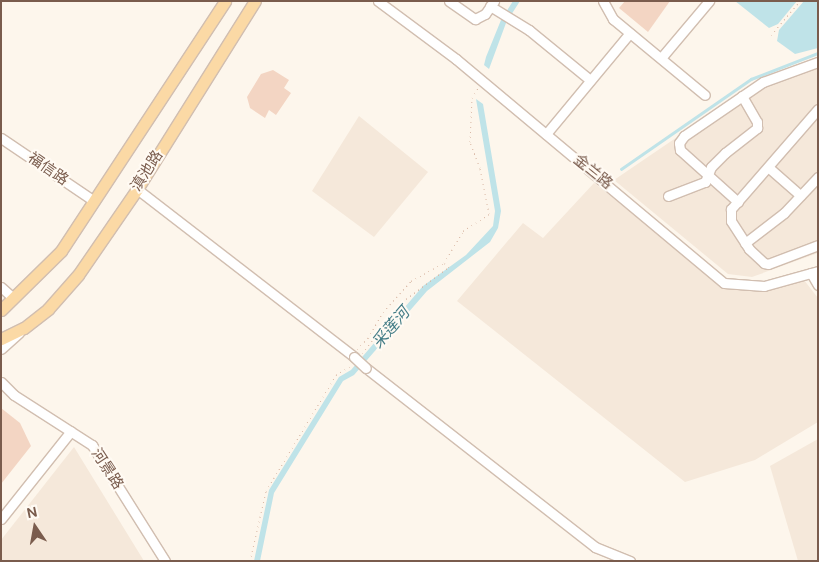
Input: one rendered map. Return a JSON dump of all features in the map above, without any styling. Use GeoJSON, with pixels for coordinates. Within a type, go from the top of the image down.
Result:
{"type":"FeatureCollection","features":[{"type":"Feature","properties":{"kind":"main road","name":"滇池路"},"geometry":{"type":"LineString","coordinates":[[1,310],[25,289],[61,251],[225,1]]}},
{"type":"Feature","properties":{"kind":"main road","name":"滇池路"},"geometry":{"type":"LineString","coordinates":[[1,339],[24,328],[48,309],[78,275],[137,189],[255,1]]}},
{"type":"Feature","properties":{"kind":"street","name":"金兰路"},"geometry":{"type":"LineString","coordinates":[[378,1],[482,81],[724,282],[764,286],[814,272],[818,286]]}},
{"type":"Feature","properties":{"kind":"street"},"geometry":{"type":"LineString","coordinates":[[449,1],[475,19],[480,18],[494,6],[590,80]]}},
{"type":"Feature","properties":{"kind":"street"},"geometry":{"type":"LineString","coordinates":[[603,1],[613,19],[705,95]]}},
{"type":"Feature","properties":{"kind":"street"},"geometry":{"type":"LineString","coordinates":[[661,58],[709,1]]}},
{"type":"Feature","properties":{"kind":"street"},"geometry":{"type":"LineString","coordinates":[[546,134],[630,33]]}},
{"type":"Feature","properties":{"kind":"street"},"geometry":{"type":"LineString","coordinates":[[738,202],[680,150],[679,143],[763,82],[818,62]]}},
{"type":"Feature","properties":{"kind":"street"},"geometry":{"type":"LineString","coordinates":[[668,196],[699,185],[708,176],[711,167],[725,153],[757,128],[757,122],[742,96]]}},
{"type":"Feature","properties":{"kind":"street"},"geometry":{"type":"LineString","coordinates":[[818,109],[731,209],[731,221],[746,243],[768,264],[818,245]]}},
{"type":"Feature","properties":{"kind":"street","name":"福信路"},"geometry":{"type":"LineString","coordinates":[[1,138],[94,201]]}},
{"type":"Feature","properties":{"kind":"street"},"geometry":{"type":"LineString","coordinates":[[768,167],[800,195]]}},
{"type":"Feature","properties":{"kind":"street"},"geometry":{"type":"LineString","coordinates":[[746,243],[818,177]]}},
{"type":"Feature","properties":{"kind":"street"},"geometry":{"type":"LineString","coordinates":[[137,189],[595,547],[630,561]]}},
{"type":"Feature","properties":{"kind":"street"},"geometry":{"type":"LineString","coordinates":[[1,287],[12,297]]}},
{"type":"Feature","properties":{"kind":"street","name":"滇池路"},"geometry":{"type":"LineString","coordinates":[[1,304],[25,289]]}},
{"type":"Feature","properties":{"kind":"street","name":"滇池路"},"geometry":{"type":"LineString","coordinates":[[1,350],[24,328]]}},
{"type":"Feature","properties":{"kind":"street","name":"河景路"},"geometry":{"type":"LineString","coordinates":[[1,382],[14,395],[72,430],[92,445],[104,460],[165,561]]}},
{"type":"Feature","properties":{"kind":"street"},"geometry":{"type":"LineString","coordinates":[[1,519],[72,430]]}},
{"type":"Feature","properties":{"kind":"path"},"geometry":{"type":"LineString","coordinates":[[771,35],[800,1]]}},
{"type":"Feature","properties":{"kind":"path"},"geometry":{"type":"LineString","coordinates":[[355,358],[383,312],[412,281],[444,263],[463,231],[489,214],[480,168],[470,142],[472,98],[482,81]]}},
{"type":"Feature","properties":{"kind":"path"},"geometry":{"type":"LineString","coordinates":[[250,561],[266,491],[336,375],[355,358],[406,299],[449,266],[444,263]]}},
{"type":"Feature","properties":{"kind":"shaded area"},"geometry":{"type":"Polygon","coordinates":[[[818,59],[818,253],[752,277],[728,274],[614,180],[761,80],[818,59]]]}},
{"type":"Feature","properties":{"kind":"shaded area"},"geometry":{"type":"Polygon","coordinates":[[[359,116],[428,172],[374,237],[312,191],[359,116]]]}},
{"type":"Feature","properties":{"kind":"shaded area"},"geometry":{"type":"Polygon","coordinates":[[[594,183],[721,284],[756,291],[804,280],[818,298],[818,422],[755,460],[685,482],[457,301],[523,223],[543,238],[594,183]]]}},
{"type":"Feature","properties":{"kind":"shaded area"},"geometry":{"type":"Polygon","coordinates":[[[818,439],[818,561],[798,561],[770,466],[818,439]]]}},
{"type":"Feature","properties":{"kind":"shaded area"},"geometry":{"type":"Polygon","coordinates":[[[74,447],[144,561],[1,561],[1,540],[74,447]]]}},
{"type":"Feature","properties":{"kind":"water"},"geometry":{"type":"Polygon","coordinates":[[[513,1],[520,1],[506,23],[489,69],[484,65],[486,57],[501,20],[513,1]]]}},
{"type":"Feature","properties":{"kind":"water"},"geometry":{"type":"Polygon","coordinates":[[[735,1],[797,1],[778,24],[769,28],[735,1]]]}},
{"type":"Feature","properties":{"kind":"water"},"geometry":{"type":"Polygon","coordinates":[[[804,1],[818,1],[818,48],[795,54],[777,41],[779,30],[804,1]]]}},
{"type":"Feature","properties":{"kind":"water","name":"采莲河"},"geometry":{"type":"Polygon","coordinates":[[[476,99],[483,104],[501,211],[498,228],[490,242],[427,291],[354,375],[343,381],[274,493],[260,561],[254,561],[269,490],[339,377],[351,370],[423,286],[466,255],[493,226],[495,211],[476,99]]]}},
{"type":"Feature","properties":{"kind":"building"},"geometry":{"type":"Polygon","coordinates":[[[625,1],[670,1],[648,32],[619,8],[625,1]]]}},
{"type":"Feature","properties":{"kind":"building"},"geometry":{"type":"Polygon","coordinates":[[[273,70],[289,80],[284,88],[291,93],[276,115],[269,110],[265,118],[250,108],[247,97],[261,74],[273,70]]]}},
{"type":"Feature","properties":{"kind":"building"},"geometry":{"type":"Polygon","coordinates":[[[1,408],[20,423],[31,446],[1,484],[1,408]]]}},
{"type":"Feature","properties":{"kind":"waterway"},"geometry":{"type":"LineString","coordinates":[[621,169],[751,79],[818,53]]}}]}
